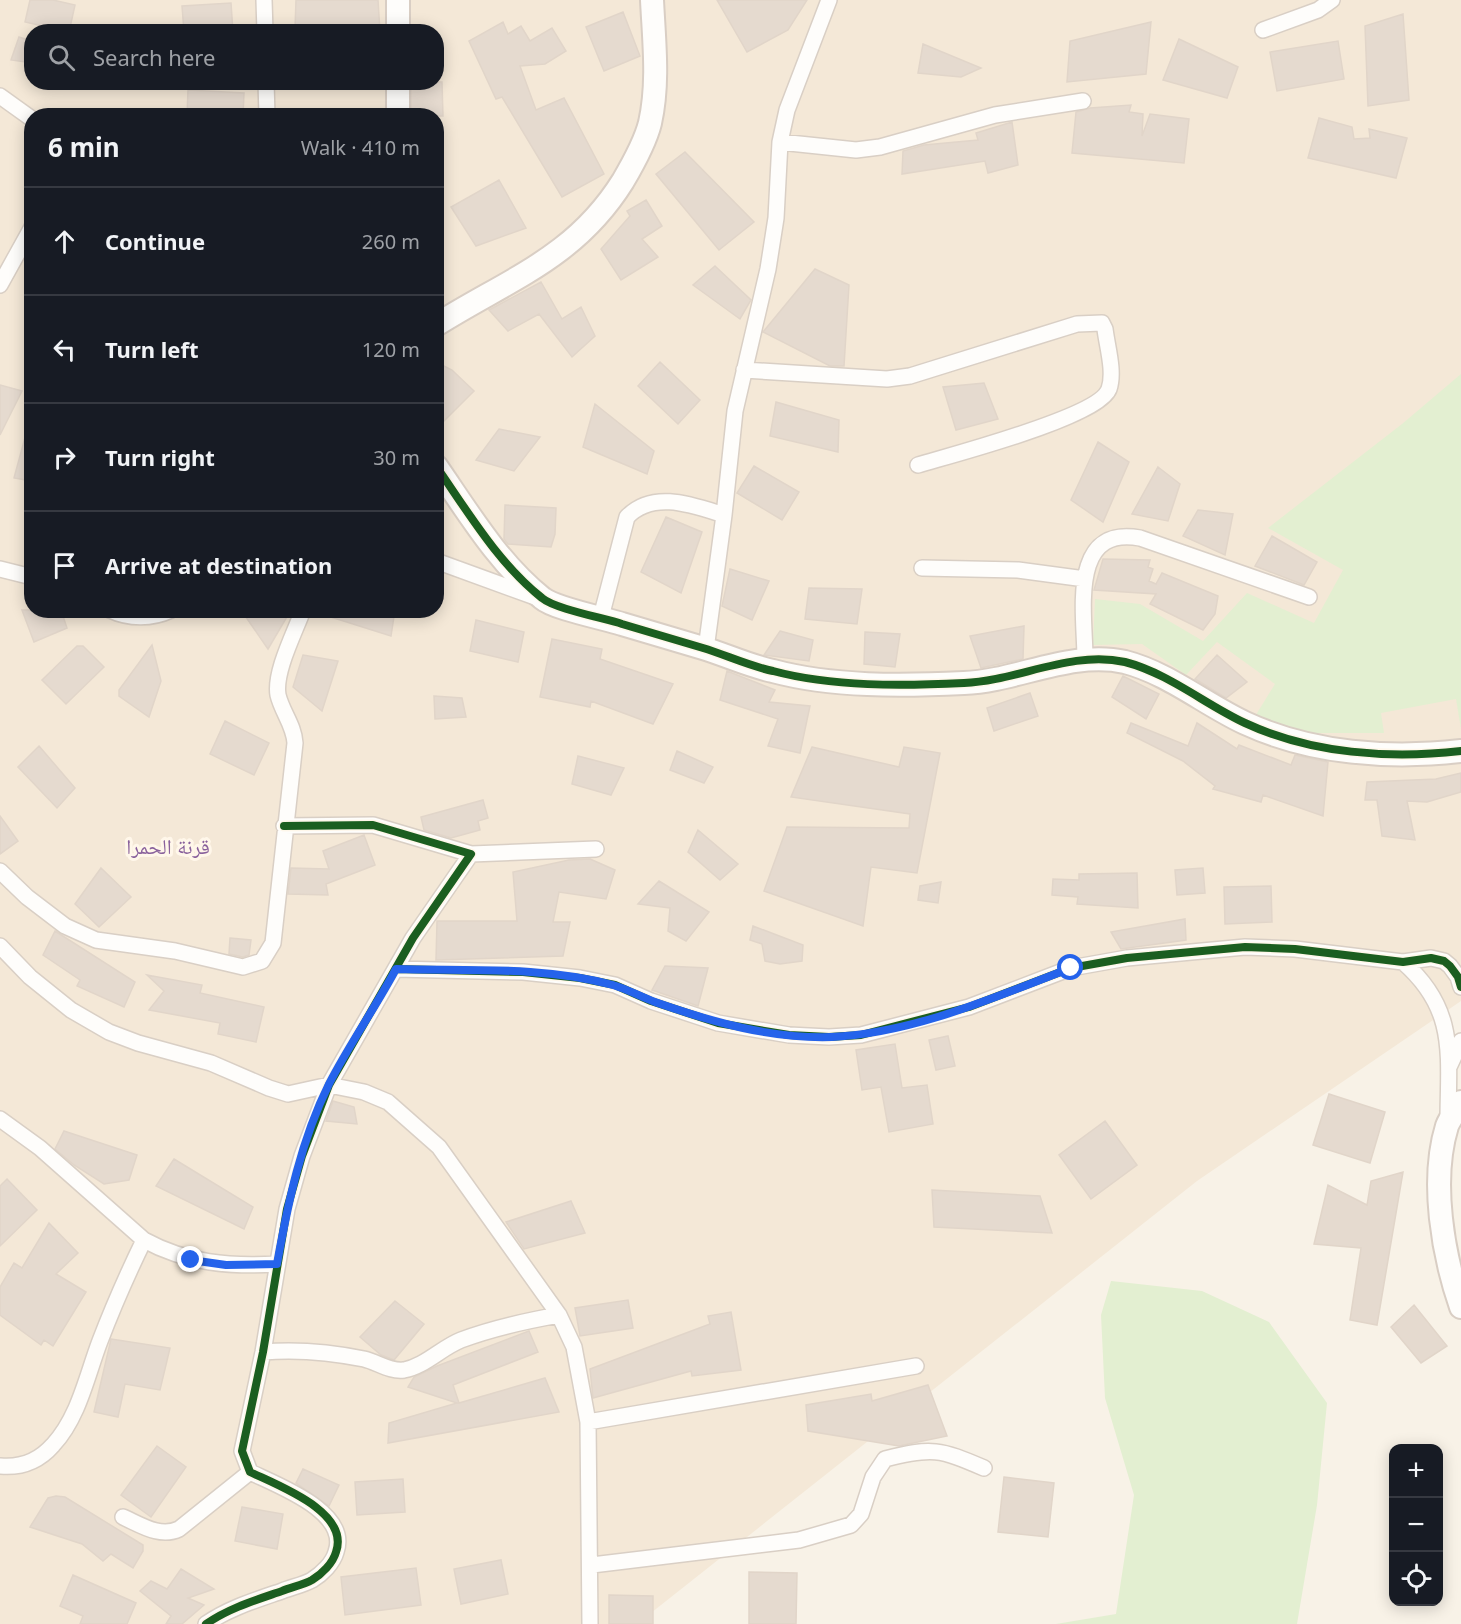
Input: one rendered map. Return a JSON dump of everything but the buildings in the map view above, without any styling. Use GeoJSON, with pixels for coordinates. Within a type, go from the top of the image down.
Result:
{"type":"FeatureCollection","features":[{"type":"Feature","properties":{"kind":"street"},"geometry":{"type":"LineString","coordinates":[[264,0],[265,24]]}},
{"type":"Feature","properties":{"kind":"street"},"geometry":{"type":"LineString","coordinates":[[398,0],[398,24]]}},
{"type":"Feature","properties":{"kind":"street"},"geometry":{"type":"LineString","coordinates":[[444,320],[535,268],[587,229],[607,206],[633,164],[650,125],[655,76],[652,0]]}},
{"type":"Feature","properties":{"kind":"street"},"geometry":{"type":"LineString","coordinates":[[706,649],[735,411],[768,269],[776,218],[780,142],[787,110],[829,0]]}},
{"type":"Feature","properties":{"kind":"street"},"geometry":{"type":"LineString","coordinates":[[1263,30],[1318,10],[1332,0]]}},
{"type":"Feature","properties":{"kind":"street"},"geometry":{"type":"LineString","coordinates":[[266,90],[267,108]]}},
{"type":"Feature","properties":{"kind":"street"},"geometry":{"type":"LineString","coordinates":[[398,90],[398,108]]}},
{"type":"Feature","properties":{"kind":"street"},"geometry":{"type":"LineString","coordinates":[[0,96],[24,113]]}},
{"type":"Feature","properties":{"kind":"street"},"geometry":{"type":"LineString","coordinates":[[780,142],[856,150],[880,147],[995,115],[1083,101]]}},
{"type":"Feature","properties":{"kind":"street"},"geometry":{"type":"LineString","coordinates":[[0,285],[24,242]]}},
{"type":"Feature","properties":{"kind":"street"},"geometry":{"type":"LineString","coordinates":[[444,305],[464,308]]}},
{"type":"Feature","properties":{"kind":"street"},"geometry":{"type":"LineString","coordinates":[[744,370],[887,379],[935,370],[1077,324],[1102,323],[1105,329],[1111,379],[1109,390],[1101,400],[1069,418],[918,465]]}},
{"type":"Feature","properties":{"kind":"street"},"geometry":{"type":"LineString","coordinates":[[444,478],[495,551],[544,600]]}},
{"type":"Feature","properties":{"kind":"street"},"geometry":{"type":"LineString","coordinates":[[601,617],[627,517],[636,508],[643,503],[660,501],[724,515]]}},
{"type":"Feature","properties":{"kind":"street"},"geometry":{"type":"LineString","coordinates":[[1085,659],[1085,579],[1091,555],[1099,544],[1115,536],[1128,536],[1310,597]]}},
{"type":"Feature","properties":{"kind":"street"},"geometry":{"type":"LineString","coordinates":[[444,564],[544,600],[706,649],[773,672],[812,678],[901,684],[967,683],[1016,676],[1085,659],[1126,663],[1151,672],[1248,724],[1293,739],[1373,755],[1416,756],[1461,751]]}},
{"type":"Feature","properties":{"kind":"street"},"geometry":{"type":"LineString","coordinates":[[922,568],[1018,570],[1085,579]]}},
{"type":"Feature","properties":{"kind":"street"},"geometry":{"type":"LineString","coordinates":[[0,569],[24,575]]}},
{"type":"Feature","properties":{"kind":"street"},"geometry":{"type":"LineString","coordinates":[[0,871],[27,897],[80,934],[96,940],[175,951],[243,968],[253,966],[269,953],[273,943],[284,826],[296,743],[294,731],[280,701],[278,683],[300,618]]}},
{"type":"Feature","properties":{"kind":"street"},"geometry":{"type":"LineString","coordinates":[[284,826],[373,825],[471,854],[596,849]]}},
{"type":"Feature","properties":{"kind":"street"},"geometry":{"type":"LineString","coordinates":[[206,1624],[245,1604],[312,1580],[334,1560],[339,1544],[338,1532],[331,1519],[287,1490],[250,1472],[242,1451],[263,1352],[287,1209],[302,1156],[329,1085],[413,938],[471,854]]}},
{"type":"Feature","properties":{"kind":"street"},"geometry":{"type":"LineString","coordinates":[[0,946],[30,977],[71,1010],[109,1032],[138,1043],[211,1063],[288,1094],[307,1092],[329,1085],[364,1092],[388,1102],[439,1147],[559,1315],[579,1360],[588,1422],[592,1564],[590,1624]]}},
{"type":"Feature","properties":{"kind":"street"},"geometry":{"type":"LineString","coordinates":[[396,969],[523,972],[580,978],[615,985],[651,1001],[726,1025],[789,1035],[829,1037],[861,1035],[894,1028],[969,1007],[1071,968],[1126,958],[1245,947],[1295,949],[1403,962],[1431,958],[1444,961],[1458,977],[1461,987]]}},
{"type":"Feature","properties":{"kind":"street"},"geometry":{"type":"LineString","coordinates":[[1403,962],[1421,978],[1440,1007],[1449,1067],[1448,1125],[1440,1175],[1443,1242],[1451,1279],[1461,1307]]}},
{"type":"Feature","properties":{"kind":"street"},"geometry":{"type":"LineString","coordinates":[[1449,1067],[1461,1041]]}},
{"type":"Feature","properties":{"kind":"street"},"geometry":{"type":"LineString","coordinates":[[1448,1125],[1461,1102]]}},
{"type":"Feature","properties":{"kind":"street"},"geometry":{"type":"LineString","coordinates":[[0,1119],[40,1148],[144,1240],[164,1251],[191,1260],[226,1265],[277,1264]]}},
{"type":"Feature","properties":{"kind":"street"},"geometry":{"type":"LineString","coordinates":[[0,1466],[16,1467],[38,1458],[54,1444],[70,1419],[124,1282],[144,1240]]}},
{"type":"Feature","properties":{"kind":"street"},"geometry":{"type":"LineString","coordinates":[[263,1352],[290,1350],[327,1352],[368,1360],[395,1370],[405,1370],[459,1341],[506,1325],[559,1315]]}},
{"type":"Feature","properties":{"kind":"street"},"geometry":{"type":"LineString","coordinates":[[588,1422],[916,1366]]}},
{"type":"Feature","properties":{"kind":"street"},"geometry":{"type":"LineString","coordinates":[[592,1564],[800,1540],[851,1526],[861,1514],[873,1477],[885,1459],[930,1450],[956,1456],[984,1468]]}},
{"type":"Feature","properties":{"kind":"street"},"geometry":{"type":"LineString","coordinates":[[123,1517],[160,1532],[170,1533],[179,1529],[250,1472]]}},
{"type":"Feature","properties":{"kind":"shaded area"},"geometry":{"type":"Polygon","coordinates":[[[0,0],[1461,0],[1461,1001],[1197,1181],[637,1624],[0,1624],[0,0]]]}},
{"type":"Feature","properties":{"kind":"green space"},"geometry":{"type":"Polygon","coordinates":[[[1461,374],[1461,729],[1456,699],[1381,713],[1384,733],[1314,733],[1254,718],[1275,684],[1217,642],[1186,675],[1142,644],[1093,645],[1095,599],[1140,604],[1203,641],[1247,593],[1314,623],[1343,570],[1268,528],[1402,424],[1461,374]]]}},
{"type":"Feature","properties":{"kind":"green space"},"geometry":{"type":"Polygon","coordinates":[[[1111,1281],[1202,1291],[1269,1322],[1327,1403],[1317,1505],[1297,1624],[1056,1624],[1116,1614],[1134,1495],[1105,1398],[1101,1315],[1111,1281]]]}},
{"type":"Feature","properties":{"kind":"cycle path"},"geometry":{"type":"LineString","coordinates":[[444,478],[472,519],[511,569],[548,602],[703,648],[764,669],[843,683],[940,684],[984,681],[1064,663],[1105,659],[1141,667],[1172,681],[1230,716],[1297,742],[1324,748],[1379,754],[1461,751]]}},
{"type":"Feature","properties":{"kind":"cycle path"},"geometry":{"type":"LineString","coordinates":[[206,1624],[243,1605],[312,1580],[327,1568],[336,1552],[338,1538],[333,1525],[323,1513],[294,1493],[250,1472],[242,1451],[263,1352],[287,1209],[302,1156],[329,1085],[413,938],[471,854],[373,825],[284,826]]}},
{"type":"Feature","properties":{"kind":"cycle path"},"geometry":{"type":"LineString","coordinates":[[396,969],[523,972],[580,978],[615,985],[651,1001],[718,1023],[789,1035],[829,1037],[861,1035],[969,1007],[1071,968],[1127,958],[1245,947],[1295,949],[1403,962],[1431,958],[1444,961],[1450,966],[1458,977],[1461,987]]}},
{"type":"Feature","properties":{"kind":"district","name":"قرنة الحمرا"},"geometry":{"type":"Point","coordinates":[168,847]}},
{"type":"Feature","properties":{"kind":"route"},"geometry":{"type":"LineString","coordinates":[[191,1260],[226,1265],[277,1264],[287,1209],[302,1156],[329,1085],[396,969],[523,972],[580,978],[615,985],[696,1017],[742,1029],[829,1037],[861,1035],[894,1028],[969,1007],[1071,968]]}}]}
